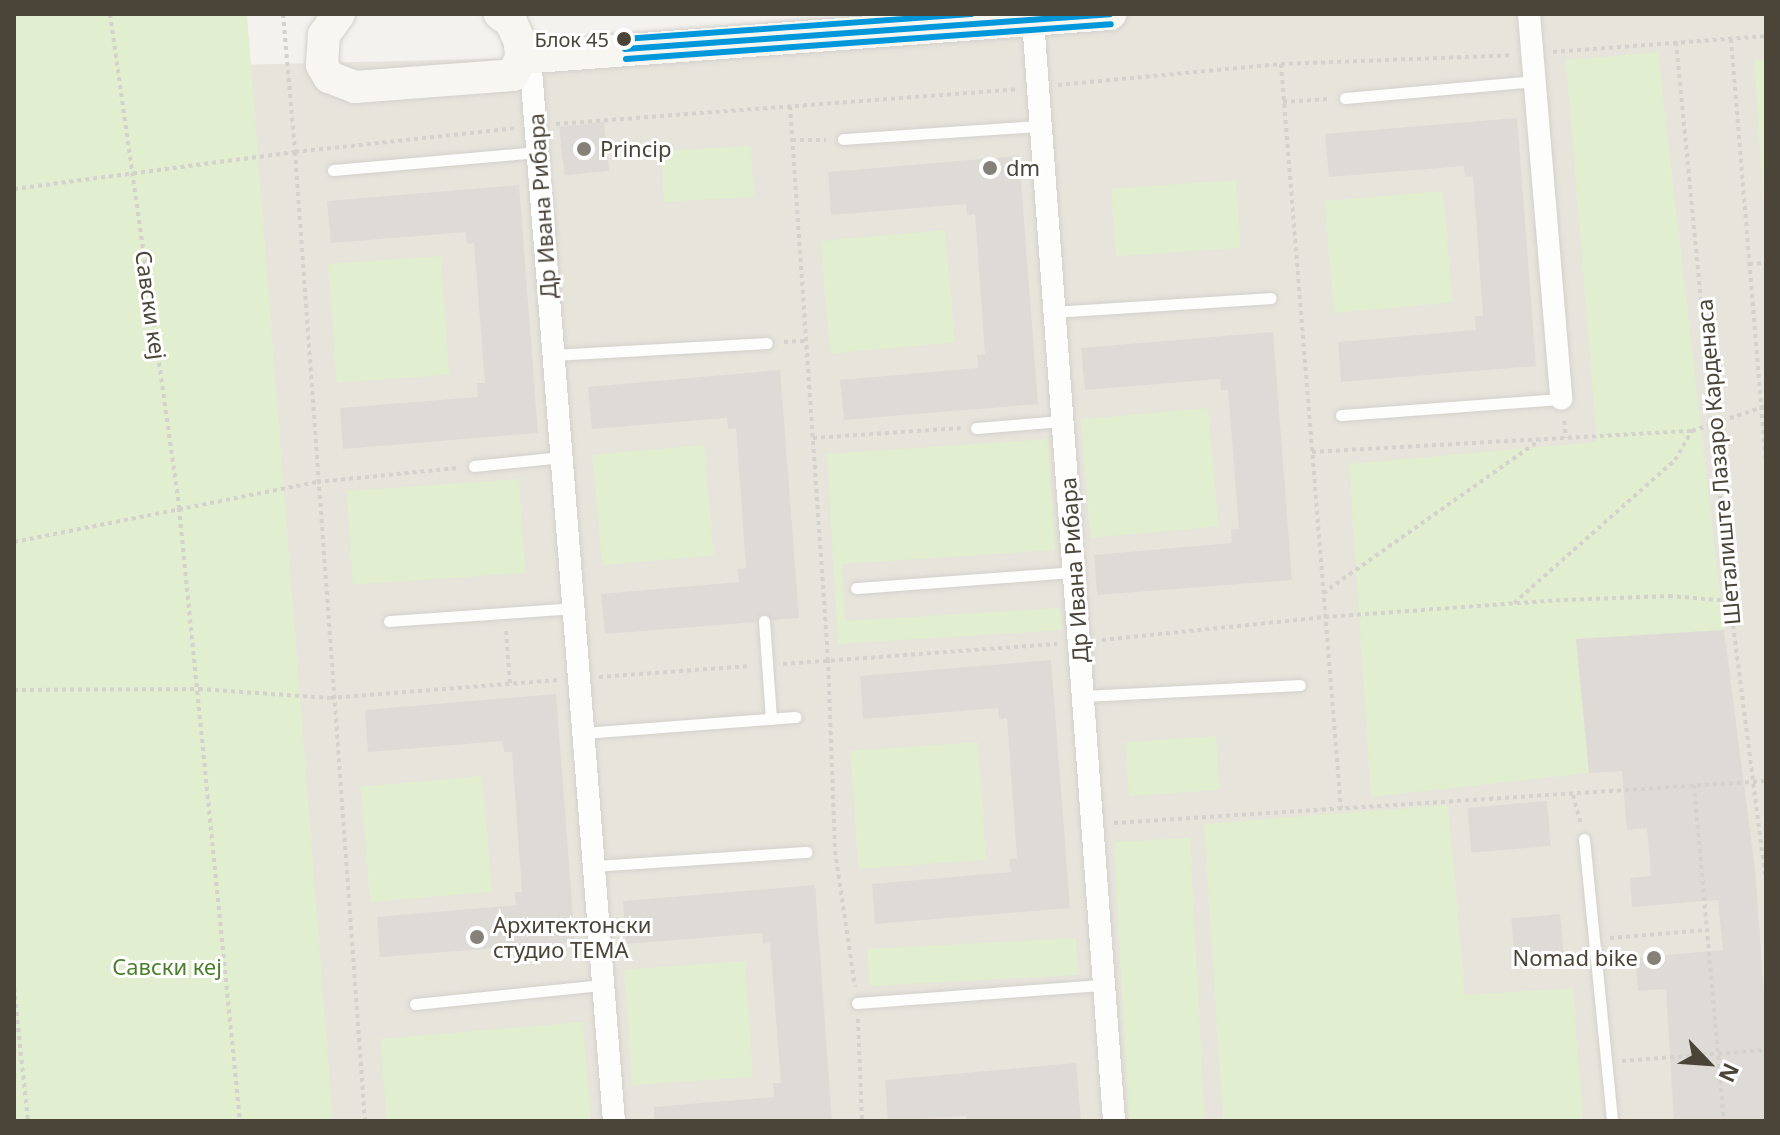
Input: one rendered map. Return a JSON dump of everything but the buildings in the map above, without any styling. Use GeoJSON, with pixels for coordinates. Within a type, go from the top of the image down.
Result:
{"type":"FeatureCollection","features":[{"type":"Feature","properties":{"kind":"street","name":"Др Ивана Рибара"},"geometry":{"type":"LineString","coordinates":[[500,14],[517,30],[526,57],[536,126],[581,733],[614,1121]]}},
{"type":"Feature","properties":{"kind":"street"},"geometry":{"type":"LineString","coordinates":[[331,16],[324,35],[322,65],[329,77],[355,87],[498,79],[513,75],[526,57],[1110,14]]}},
{"type":"Feature","properties":{"kind":"street"},"geometry":{"type":"LineString","coordinates":[[1529,14],[1561,399]]}},
{"type":"Feature","properties":{"kind":"street","name":"Др Ивана Рибара"},"geometry":{"type":"LineString","coordinates":[[1033,20],[1114,1121]]}},
{"type":"Feature","properties":{"kind":"lane"},"geometry":{"type":"LineString","coordinates":[[1345,98],[1535,81]]}},
{"type":"Feature","properties":{"kind":"lane"},"geometry":{"type":"LineString","coordinates":[[843,139],[1041,126]]}},
{"type":"Feature","properties":{"kind":"lane"},"geometry":{"type":"LineString","coordinates":[[333,170],[538,152]]}},
{"type":"Feature","properties":{"kind":"lane"},"geometry":{"type":"LineString","coordinates":[[1054,312],[1271,298]]}},
{"type":"Feature","properties":{"kind":"lane"},"geometry":{"type":"LineString","coordinates":[[554,355],[767,343]]}},
{"type":"Feature","properties":{"kind":"lane"},"geometry":{"type":"LineString","coordinates":[[1341,415],[1561,399]]}},
{"type":"Feature","properties":{"kind":"lane"},"geometry":{"type":"LineString","coordinates":[[976,428],[1062,421]]}},
{"type":"Feature","properties":{"kind":"lane"},"geometry":{"type":"LineString","coordinates":[[474,466],[562,457]]}},
{"type":"Feature","properties":{"kind":"lane"},"geometry":{"type":"LineString","coordinates":[[856,588],[1073,572]]}},
{"type":"Feature","properties":{"kind":"lane"},"geometry":{"type":"LineString","coordinates":[[389,621],[574,608]]}},
{"type":"Feature","properties":{"kind":"lane"},"geometry":{"type":"LineString","coordinates":[[764,621],[771,719]]}},
{"type":"Feature","properties":{"kind":"lane"},"geometry":{"type":"LineString","coordinates":[[1084,696],[1300,685]]}},
{"type":"Feature","properties":{"kind":"lane"},"geometry":{"type":"LineString","coordinates":[[581,733],[795,717]]}},
{"type":"Feature","properties":{"kind":"lane"},"geometry":{"type":"LineString","coordinates":[[1584,839],[1612,1121]]}},
{"type":"Feature","properties":{"kind":"lane"},"geometry":{"type":"LineString","coordinates":[[594,866],[807,852]]}},
{"type":"Feature","properties":{"kind":"lane"},"geometry":{"type":"LineString","coordinates":[[415,1004],[603,985]]}},
{"type":"Feature","properties":{"kind":"lane"},"geometry":{"type":"LineString","coordinates":[[857,1003],[1104,985]]}},
{"type":"Feature","properties":{"kind":"path","name":"Савски кеј"},"geometry":{"type":"LineString","coordinates":[[110,14],[179,508],[240,1121]]}},
{"type":"Feature","properties":{"kind":"path"},"geometry":{"type":"LineString","coordinates":[[283,14],[295,152],[330,698],[365,1121]]}},
{"type":"Feature","properties":{"kind":"path"},"geometry":{"type":"LineString","coordinates":[[14,189],[295,152],[536,126],[1038,87],[1281,64],[1533,53],[1766,36]]}},
{"type":"Feature","properties":{"kind":"path"},"geometry":{"type":"LineString","coordinates":[[1731,39],[1766,461]]}},
{"type":"Feature","properties":{"kind":"path","name":"Шеталиште Лазаро Карденаса"},"geometry":{"type":"LineString","coordinates":[[1676,42],[1715,420],[1730,601],[1766,881]]}},
{"type":"Feature","properties":{"kind":"path"},"geometry":{"type":"LineString","coordinates":[[1281,64],[1341,809]]}},
{"type":"Feature","properties":{"kind":"path"},"geometry":{"type":"LineString","coordinates":[[1283,102],[1345,98]]}},
{"type":"Feature","properties":{"kind":"path"},"geometry":{"type":"LineString","coordinates":[[790,106],[828,659],[835,851],[857,1003],[862,1121]]}},
{"type":"Feature","properties":{"kind":"path"},"geometry":{"type":"LineString","coordinates":[[792,140],[843,139]]}},
{"type":"Feature","properties":{"kind":"path"},"geometry":{"type":"LineString","coordinates":[[1749,264],[1766,263]]}},
{"type":"Feature","properties":{"kind":"path"},"geometry":{"type":"LineString","coordinates":[[767,343],[806,341]]}},
{"type":"Feature","properties":{"kind":"path"},"geometry":{"type":"LineString","coordinates":[[1312,452],[1692,431],[1715,420],[1763,406]]}},
{"type":"Feature","properties":{"kind":"path"},"geometry":{"type":"LineString","coordinates":[[813,438],[976,428]]}},
{"type":"Feature","properties":{"kind":"path"},"geometry":{"type":"LineString","coordinates":[[1513,604],[1675,460],[1692,431]]}},
{"type":"Feature","properties":{"kind":"path"},"geometry":{"type":"LineString","coordinates":[[1323,593],[1541,439]]}},
{"type":"Feature","properties":{"kind":"path"},"geometry":{"type":"LineString","coordinates":[[14,542],[317,482],[474,466]]}},
{"type":"Feature","properties":{"kind":"path"},"geometry":{"type":"LineString","coordinates":[[14,690],[199,689],[330,698],[1079,642],[1325,617],[1669,596],[1730,601]]}},
{"type":"Feature","properties":{"kind":"path"},"geometry":{"type":"LineString","coordinates":[[504,613],[510,684]]}},
{"type":"Feature","properties":{"kind":"path"},"geometry":{"type":"LineString","coordinates":[[1092,825],[1766,781]]}},
{"type":"Feature","properties":{"kind":"path"},"geometry":{"type":"LineString","coordinates":[[1694,785],[1724,1121]]}},
{"type":"Feature","properties":{"kind":"path"},"geometry":{"type":"LineString","coordinates":[[1573,793],[1584,839]]}},
{"type":"Feature","properties":{"kind":"path"},"geometry":{"type":"LineString","coordinates":[[1596,939],[1707,930]]}},
{"type":"Feature","properties":{"kind":"path"},"geometry":{"type":"LineString","coordinates":[[14,988],[28,1121]]}},
{"type":"Feature","properties":{"kind":"path"},"geometry":{"type":"LineString","coordinates":[[1608,1062],[1766,1050]]}},
{"type":"Feature","properties":{"kind":"shaded area","name":"Блок 45"},"geometry":{"type":"Polygon","coordinates":[[[1109,14],[1766,14],[1766,1121],[156,1121],[67,69],[521,58],[1109,14]]]}},
{"type":"Feature","properties":{"kind":"green space","name":"Савски кеј"},"geometry":{"type":"Polygon","coordinates":[[[14,14],[247,14],[333,1121],[14,1121],[14,14]]]}},
{"type":"Feature","properties":{"kind":"green space"},"geometry":{"type":"Polygon","coordinates":[[[1658,52],[1724,630],[1576,639],[1589,773],[1371,797],[1349,464],[1597,442],[1566,60],[1658,52]]]}},
{"type":"Feature","properties":{"kind":"green space"},"geometry":{"type":"Polygon","coordinates":[[[1766,60],[1766,241],[1754,61],[1766,60]]]}},
{"type":"Feature","properties":{"kind":"green space"},"geometry":{"type":"Polygon","coordinates":[[[751,146],[754,197],[664,202],[661,151],[751,146]]]}},
{"type":"Feature","properties":{"kind":"green space"},"geometry":{"type":"Polygon","coordinates":[[[1236,180],[1241,248],[1116,257],[1111,189],[1236,180]]]}},
{"type":"Feature","properties":{"kind":"green space"},"geometry":{"type":"Polygon","coordinates":[[[1443,191],[1453,303],[1334,313],[1324,201],[1443,191]]]}},
{"type":"Feature","properties":{"kind":"green space"},"geometry":{"type":"Polygon","coordinates":[[[945,230],[955,343],[830,353],[820,241],[945,230]]]}},
{"type":"Feature","properties":{"kind":"green space"},"geometry":{"type":"Polygon","coordinates":[[[441,256],[449,375],[337,383],[328,264],[441,256]]]}},
{"type":"Feature","properties":{"kind":"green space"},"geometry":{"type":"Polygon","coordinates":[[[1208,408],[1218,527],[1091,538],[1080,419],[1208,408]]]}},
{"type":"Feature","properties":{"kind":"green space"},"geometry":{"type":"Polygon","coordinates":[[[1048,439],[1055,550],[842,564],[845,621],[1060,608],[1062,630],[838,644],[827,454],[1048,439]]]}},
{"type":"Feature","properties":{"kind":"green space"},"geometry":{"type":"Polygon","coordinates":[[[704,445],[714,556],[602,565],[592,455],[704,445]]]}},
{"type":"Feature","properties":{"kind":"green space"},"geometry":{"type":"Polygon","coordinates":[[[519,479],[526,573],[353,585],[346,491],[519,479]]]}},
{"type":"Feature","properties":{"kind":"green space"},"geometry":{"type":"Polygon","coordinates":[[[1216,736],[1220,790],[1129,796],[1125,742],[1216,736]]]}},
{"type":"Feature","properties":{"kind":"green space"},"geometry":{"type":"Polygon","coordinates":[[[978,742],[986,860],[859,869],[850,751],[978,742]]]}},
{"type":"Feature","properties":{"kind":"green space"},"geometry":{"type":"Polygon","coordinates":[[[482,776],[492,892],[371,902],[360,787],[482,776]]]}},
{"type":"Feature","properties":{"kind":"green space"},"geometry":{"type":"Polygon","coordinates":[[[1448,805],[1465,995],[1573,988],[1583,1121],[1223,1121],[1204,824],[1448,805]]]}},
{"type":"Feature","properties":{"kind":"green space"},"geometry":{"type":"Polygon","coordinates":[[[1190,838],[1205,1121],[1129,1121],[1114,842],[1190,838]]]}},
{"type":"Feature","properties":{"kind":"green space"},"geometry":{"type":"Polygon","coordinates":[[[1076,938],[1078,975],[869,986],[867,949],[1076,938]]]}},
{"type":"Feature","properties":{"kind":"green space"},"geometry":{"type":"Polygon","coordinates":[[[745,961],[753,1077],[632,1085],[624,969],[745,961]]]}},
{"type":"Feature","properties":{"kind":"green space"},"geometry":{"type":"Polygon","coordinates":[[[583,1022],[591,1121],[387,1121],[380,1039],[583,1022]]]}},
{"type":"Feature","properties":{"kind":"transit line"},"geometry":{"type":"LineString","coordinates":[[624,39],[971,14]]}},
{"type":"Feature","properties":{"kind":"transit line"},"geometry":{"type":"LineString","coordinates":[[625,49],[1110,14]]}},
{"type":"Feature","properties":{"kind":"transit line"},"geometry":{"type":"LineString","coordinates":[[626,59],[1111,24]]}},
{"type":"Feature","properties":{"kind":"place","name":"Блок 45"},"geometry":{"type":"Point","coordinates":[624,39]}},
{"type":"Feature","properties":{"kind":"place","name":"Princip"},"geometry":{"type":"Point","coordinates":[584,149]}},
{"type":"Feature","properties":{"kind":"place","name":"dm"},"geometry":{"type":"Point","coordinates":[990,168]}},
{"type":"Feature","properties":{"kind":"place","name":"Архитектонски студио ТЕМА"},"geometry":{"type":"Point","coordinates":[477,937]}},
{"type":"Feature","properties":{"kind":"place","name":"Nomad bike"},"geometry":{"type":"Point","coordinates":[1654,958]}}]}
